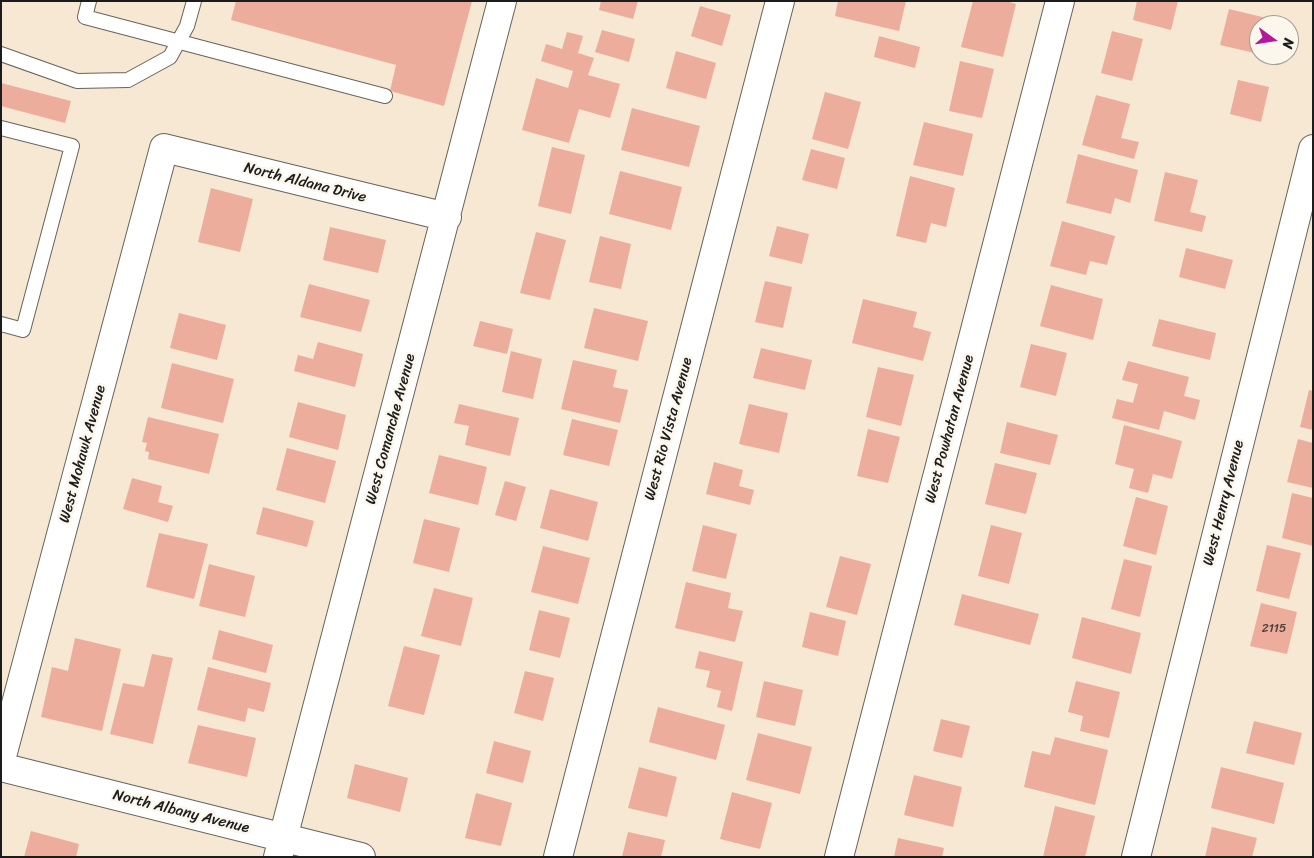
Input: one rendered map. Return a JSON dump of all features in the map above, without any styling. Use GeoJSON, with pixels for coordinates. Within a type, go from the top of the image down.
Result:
{"type":"FeatureCollection","features":[{"type":"Feature","properties":{"kind":"street","name":"West Comanche Avenue"},"geometry":{"type":"LineString","coordinates":[[281,847],[502,1]]}},
{"type":"Feature","properties":{"kind":"street","name":"West Rio Vista Avenue"},"geometry":{"type":"LineString","coordinates":[[558,857],[780,1]]}},
{"type":"Feature","properties":{"kind":"street","name":"West Powhatan Avenue"},"geometry":{"type":"LineString","coordinates":[[839,857],[1060,1]]}},
{"type":"Feature","properties":{"kind":"street","name":"North Aldana Drive"},"geometry":{"type":"LineString","coordinates":[[164,148],[447,217]]}},
{"type":"Feature","properties":{"kind":"street","name":"West Mohawk Avenue"},"geometry":{"type":"LineString","coordinates":[[1,760],[164,148]]}},
{"type":"Feature","properties":{"kind":"street","name":"West Henry Avenue"},"geometry":{"type":"LineString","coordinates":[[1136,857],[1313,148]]}},
{"type":"Feature","properties":{"kind":"street","name":"North Albany Avenue"},"geometry":{"type":"LineString","coordinates":[[1,767],[281,847],[361,857]]}},
{"type":"Feature","properties":{"kind":"lane"},"geometry":{"type":"LineString","coordinates":[[89,1],[85,17],[385,96]]}},
{"type":"Feature","properties":{"kind":"lane"},"geometry":{"type":"LineString","coordinates":[[1,54],[77,81],[128,80],[170,57],[187,26],[194,1]]}},
{"type":"Feature","properties":{"kind":"lane"},"geometry":{"type":"LineString","coordinates":[[1,128],[72,146],[23,330],[1,324]]}},
{"type":"Feature","properties":{"kind":"building"},"geometry":{"type":"Polygon","coordinates":[[[236,1],[472,1],[444,106],[390,91],[396,65],[231,20],[236,1]]]}},
{"type":"Feature","properties":{"kind":"building"},"geometry":{"type":"Polygon","coordinates":[[[601,1],[638,1],[633,19],[599,10],[601,1]]]}},
{"type":"Feature","properties":{"kind":"building"},"geometry":{"type":"Polygon","coordinates":[[[838,1],[906,1],[899,31],[835,16],[838,1]]]}},
{"type":"Feature","properties":{"kind":"building"},"geometry":{"type":"Polygon","coordinates":[[[973,1],[1006,1],[1016,4],[1003,57],[961,47],[973,1]]]}},
{"type":"Feature","properties":{"kind":"building"},"geometry":{"type":"Polygon","coordinates":[[[1137,1],[1178,1],[1171,30],[1133,20],[1137,1]]]}},
{"type":"Feature","properties":{"kind":"building"},"geometry":{"type":"Polygon","coordinates":[[[700,6],[731,15],[722,46],[691,36],[700,6]]]}},
{"type":"Feature","properties":{"kind":"building"},"geometry":{"type":"Polygon","coordinates":[[[1229,9],[1254,15],[1249,15],[1249,52],[1220,45],[1229,9]]]}},
{"type":"Feature","properties":{"kind":"building"},"geometry":{"type":"Polygon","coordinates":[[[602,30],[635,39],[629,62],[595,52],[602,30]]]}},
{"type":"Feature","properties":{"kind":"building"},"geometry":{"type":"Polygon","coordinates":[[[1112,31],[1143,39],[1132,81],[1101,73],[1112,31]]]}},
{"type":"Feature","properties":{"kind":"building"},"geometry":{"type":"Polygon","coordinates":[[[567,32],[583,36],[578,53],[594,58],[588,75],[620,84],[610,118],[579,109],[569,143],[522,130],[536,78],[568,88],[573,71],[541,61],[546,44],[562,49],[567,32]]]}},
{"type":"Feature","properties":{"kind":"building"},"geometry":{"type":"Polygon","coordinates":[[[879,36],[920,47],[915,68],[874,57],[879,36]]]}},
{"type":"Feature","properties":{"kind":"building"},"geometry":{"type":"Polygon","coordinates":[[[676,51],[716,63],[706,99],[666,88],[676,51]]]}},
{"type":"Feature","properties":{"kind":"building"},"geometry":{"type":"Polygon","coordinates":[[[960,61],[994,69],[982,118],[949,111],[960,61]]]}},
{"type":"Feature","properties":{"kind":"building"},"geometry":{"type":"Polygon","coordinates":[[[1238,80],[1269,87],[1261,122],[1230,114],[1238,80]]]}},
{"type":"Feature","properties":{"kind":"building"},"geometry":{"type":"Polygon","coordinates":[[[1,83],[71,101],[65,123],[1,106],[1,83]]]}},
{"type":"Feature","properties":{"kind":"building"},"geometry":{"type":"Polygon","coordinates":[[[825,92],[861,102],[848,149],[812,139],[825,92]]]}},
{"type":"Feature","properties":{"kind":"building"},"geometry":{"type":"Polygon","coordinates":[[[1096,95],[1130,104],[1121,138],[1139,142],[1134,159],[1082,145],[1096,95]]]}},
{"type":"Feature","properties":{"kind":"building"},"geometry":{"type":"Polygon","coordinates":[[[632,108],[700,126],[689,167],[621,150],[632,108]]]}},
{"type":"Feature","properties":{"kind":"building"},"geometry":{"type":"Polygon","coordinates":[[[924,122],[973,134],[963,176],[913,165],[924,122]]]}},
{"type":"Feature","properties":{"kind":"building"},"geometry":{"type":"Polygon","coordinates":[[[552,147],[585,155],[571,214],[538,206],[552,147]]]}},
{"type":"Feature","properties":{"kind":"building"},"geometry":{"type":"Polygon","coordinates":[[[811,149],[845,158],[837,189],[802,180],[811,149]]]}},
{"type":"Feature","properties":{"kind":"building"},"geometry":{"type":"Polygon","coordinates":[[[1078,154],[1138,170],[1130,203],[1115,198],[1111,214],[1066,203],[1078,154]]]}},
{"type":"Feature","properties":{"kind":"building"},"geometry":{"type":"Polygon","coordinates":[[[620,171],[682,187],[671,230],[609,214],[620,171]]]}},
{"type":"Feature","properties":{"kind":"building"},"geometry":{"type":"Polygon","coordinates":[[[1165,172],[1198,180],[1190,212],[1206,216],[1202,232],[1154,221],[1165,172]]]}},
{"type":"Feature","properties":{"kind":"building"},"geometry":{"type":"Polygon","coordinates":[[[910,176],[955,188],[946,227],[931,223],[926,243],[896,236],[910,176]]]}},
{"type":"Feature","properties":{"kind":"building"},"geometry":{"type":"Polygon","coordinates":[[[211,188],[253,199],[240,252],[198,242],[211,188]]]}},
{"type":"Feature","properties":{"kind":"building"},"geometry":{"type":"Polygon","coordinates":[[[1062,221],[1115,236],[1107,265],[1090,261],[1086,275],[1050,266],[1062,221]]]}},
{"type":"Feature","properties":{"kind":"building"},"geometry":{"type":"Polygon","coordinates":[[[777,226],[809,234],[802,264],[769,256],[777,226]]]}},
{"type":"Feature","properties":{"kind":"building"},"geometry":{"type":"Polygon","coordinates":[[[330,227],[386,240],[378,273],[323,260],[330,227]]]}},
{"type":"Feature","properties":{"kind":"building"},"geometry":{"type":"Polygon","coordinates":[[[536,232],[566,240],[550,300],[520,293],[536,232]]]}},
{"type":"Feature","properties":{"kind":"building"},"geometry":{"type":"Polygon","coordinates":[[[600,236],[631,244],[621,289],[589,282],[600,236]]]}},
{"type":"Feature","properties":{"kind":"building"},"geometry":{"type":"Polygon","coordinates":[[[1186,248],[1233,260],[1225,289],[1179,277],[1186,248]]]}},
{"type":"Feature","properties":{"kind":"building"},"geometry":{"type":"Polygon","coordinates":[[[765,281],[792,287],[783,328],[755,322],[765,281]]]}},
{"type":"Feature","properties":{"kind":"building"},"geometry":{"type":"Polygon","coordinates":[[[309,284],[370,300],[361,332],[300,317],[309,284]]]}},
{"type":"Feature","properties":{"kind":"building"},"geometry":{"type":"Polygon","coordinates":[[[1051,285],[1103,299],[1093,340],[1040,326],[1051,285]]]}},
{"type":"Feature","properties":{"kind":"building"},"geometry":{"type":"Polygon","coordinates":[[[863,299],[917,312],[913,327],[931,332],[923,361],[852,343],[863,299]]]}},
{"type":"Feature","properties":{"kind":"building"},"geometry":{"type":"Polygon","coordinates":[[[594,308],[648,321],[638,361],[584,348],[594,308]]]}},
{"type":"Feature","properties":{"kind":"building"},"geometry":{"type":"Polygon","coordinates":[[[179,313],[226,325],[217,360],[170,348],[179,313]]]}},
{"type":"Feature","properties":{"kind":"building"},"geometry":{"type":"Polygon","coordinates":[[[1159,319],[1216,333],[1210,360],[1152,346],[1159,319]]]}},
{"type":"Feature","properties":{"kind":"building"},"geometry":{"type":"Polygon","coordinates":[[[480,321],[513,329],[507,354],[473,346],[480,321]]]}},
{"type":"Feature","properties":{"kind":"building"},"geometry":{"type":"Polygon","coordinates":[[[318,342],[363,354],[355,387],[294,371],[298,355],[313,359],[318,342]]]}},
{"type":"Feature","properties":{"kind":"building"},"geometry":{"type":"Polygon","coordinates":[[[1031,344],[1067,353],[1056,396],[1020,387],[1031,344]]]}},
{"type":"Feature","properties":{"kind":"building"},"geometry":{"type":"Polygon","coordinates":[[[761,348],[812,360],[805,390],[753,378],[761,348]]]}},
{"type":"Feature","properties":{"kind":"building"},"geometry":{"type":"Polygon","coordinates":[[[511,351],[542,359],[533,399],[502,392],[511,351]]]}},
{"type":"Feature","properties":{"kind":"building"},"geometry":{"type":"Polygon","coordinates":[[[573,360],[617,370],[613,387],[628,390],[620,423],[561,409],[573,360]]]}},
{"type":"Feature","properties":{"kind":"building"},"geometry":{"type":"Polygon","coordinates":[[[1128,361],[1189,377],[1184,396],[1200,400],[1195,420],[1164,411],[1159,430],[1112,418],[1117,399],[1133,403],[1138,384],[1122,380],[1128,361]]]}},
{"type":"Feature","properties":{"kind":"building"},"geometry":{"type":"Polygon","coordinates":[[[172,363],[234,379],[223,423],[161,408],[172,363]]]}},
{"type":"Feature","properties":{"kind":"building"},"geometry":{"type":"Polygon","coordinates":[[[878,367],[914,375],[901,426],[866,417],[878,367]]]}},
{"type":"Feature","properties":{"kind":"building"},"geometry":{"type":"Polygon","coordinates":[[[1309,390],[1313,391],[1313,430],[1300,427],[1309,390]]]}},
{"type":"Feature","properties":{"kind":"building"},"geometry":{"type":"Polygon","coordinates":[[[298,402],[346,415],[338,450],[289,437],[298,402]]]}},
{"type":"Feature","properties":{"kind":"building"},"geometry":{"type":"Polygon","coordinates":[[[459,404],[519,418],[510,456],[465,445],[469,426],[454,423],[459,404]]]}},
{"type":"Feature","properties":{"kind":"building"},"geometry":{"type":"Polygon","coordinates":[[[749,404],[788,413],[779,453],[739,444],[749,404]]]}},
{"type":"Feature","properties":{"kind":"building"},"geometry":{"type":"Polygon","coordinates":[[[148,417],[219,434],[209,474],[148,459],[149,452],[145,451],[147,443],[142,442],[148,417]]]}},
{"type":"Feature","properties":{"kind":"building"},"geometry":{"type":"Polygon","coordinates":[[[572,419],[618,430],[609,466],[563,455],[572,419]]]}},
{"type":"Feature","properties":{"kind":"building"},"geometry":{"type":"Polygon","coordinates":[[[1007,422],[1058,435],[1050,465],[1000,453],[1007,422]]]}},
{"type":"Feature","properties":{"kind":"building"},"geometry":{"type":"Polygon","coordinates":[[[1124,425],[1182,441],[1172,479],[1153,474],[1148,493],[1129,488],[1134,469],[1115,464],[1124,425]]]}},
{"type":"Feature","properties":{"kind":"building"},"geometry":{"type":"Polygon","coordinates":[[[868,429],[900,437],[888,483],[857,476],[868,429]]]}},
{"type":"Feature","properties":{"kind":"building"},"geometry":{"type":"Polygon","coordinates":[[[1298,439],[1313,443],[1313,488],[1287,482],[1298,439]]]}},
{"type":"Feature","properties":{"kind":"building"},"geometry":{"type":"Polygon","coordinates":[[[287,448],[336,461],[325,503],[276,490],[287,448]]]}},
{"type":"Feature","properties":{"kind":"building"},"geometry":{"type":"Polygon","coordinates":[[[439,455],[487,467],[478,505],[429,493],[439,455]]]}},
{"type":"Feature","properties":{"kind":"building"},"geometry":{"type":"Polygon","coordinates":[[[714,462],[743,470],[739,486],[754,490],[750,505],[706,494],[714,462]]]}},
{"type":"Feature","properties":{"kind":"building"},"geometry":{"type":"Polygon","coordinates":[[[995,463],[1037,473],[1026,514],[985,504],[995,463]]]}},
{"type":"Feature","properties":{"kind":"building"},"geometry":{"type":"Polygon","coordinates":[[[132,478],[162,486],[158,502],[173,506],[168,522],[123,509],[132,478]]]}},
{"type":"Feature","properties":{"kind":"building"},"geometry":{"type":"Polygon","coordinates":[[[505,481],[526,487],[516,521],[495,515],[505,481]]]}},
{"type":"Feature","properties":{"kind":"building"},"geometry":{"type":"Polygon","coordinates":[[[550,489],[598,502],[588,541],[540,528],[550,489]]]}},
{"type":"Feature","properties":{"kind":"building"},"geometry":{"type":"Polygon","coordinates":[[[1292,493],[1313,498],[1313,546],[1282,538],[1292,493]]]}},
{"type":"Feature","properties":{"kind":"building"},"geometry":{"type":"Polygon","coordinates":[[[1136,497],[1168,506],[1156,555],[1123,546],[1136,497]]]}},
{"type":"Feature","properties":{"kind":"building"},"geometry":{"type":"Polygon","coordinates":[[[263,507],[314,521],[307,547],[256,534],[263,507]]]}},
{"type":"Feature","properties":{"kind":"building"},"geometry":{"type":"Polygon","coordinates":[[[424,519],[460,528],[449,572],[413,563],[424,519]]]}},
{"type":"Feature","properties":{"kind":"building"},"geometry":{"type":"Polygon","coordinates":[[[703,525],[737,534],[726,579],[692,571],[703,525]]]}},
{"type":"Feature","properties":{"kind":"building"},"geometry":{"type":"Polygon","coordinates":[[[991,525],[1022,533],[1009,584],[978,576],[991,525]]]}},
{"type":"Feature","properties":{"kind":"building"},"geometry":{"type":"Polygon","coordinates":[[[159,533],[208,544],[194,599],[146,587],[159,533]]]}},
{"type":"Feature","properties":{"kind":"building"},"geometry":{"type":"Polygon","coordinates":[[[1267,545],[1301,553],[1289,599],[1256,591],[1267,545]]]}},
{"type":"Feature","properties":{"kind":"building"},"geometry":{"type":"Polygon","coordinates":[[[543,546],[590,558],[578,604],[531,592],[543,546]]]}},
{"type":"Feature","properties":{"kind":"building"},"geometry":{"type":"Polygon","coordinates":[[[840,556],[871,564],[857,615],[826,607],[840,556]]]}},
{"type":"Feature","properties":{"kind":"building"},"geometry":{"type":"Polygon","coordinates":[[[1124,559],[1152,566],[1140,617],[1111,609],[1124,559]]]}},
{"type":"Feature","properties":{"kind":"building"},"geometry":{"type":"Polygon","coordinates":[[[209,564],[255,576],[245,617],[199,606],[209,564]]]}},
{"type":"Feature","properties":{"kind":"building"},"geometry":{"type":"Polygon","coordinates":[[[686,582],[731,593],[728,608],[743,611],[735,642],[675,628],[686,582]]]}},
{"type":"Feature","properties":{"kind":"building"},"geometry":{"type":"Polygon","coordinates":[[[434,588],[473,598],[461,646],[421,636],[434,588]]]}},
{"type":"Feature","properties":{"kind":"building"},"geometry":{"type":"Polygon","coordinates":[[[962,594],[1039,614],[1030,645],[954,625],[962,594]]]}},
{"type":"Feature","properties":{"kind":"building"},"geometry":{"type":"Polygon","coordinates":[[[1261,603],[1297,612],[1287,654],[1250,646],[1261,603]]]}},
{"type":"Feature","properties":{"kind":"building"},"geometry":{"type":"Polygon","coordinates":[[[539,610],[570,618],[560,658],[529,650],[539,610]]]}},
{"type":"Feature","properties":{"kind":"building"},"geometry":{"type":"Polygon","coordinates":[[[810,612],[846,621],[838,656],[802,647],[810,612]]]}},
{"type":"Feature","properties":{"kind":"building"},"geometry":{"type":"Polygon","coordinates":[[[1082,617],[1141,633],[1131,674],[1072,658],[1082,617]]]}},
{"type":"Feature","properties":{"kind":"building"},"geometry":{"type":"Polygon","coordinates":[[[219,630],[273,645],[266,673],[212,659],[219,630]]]}},
{"type":"Feature","properties":{"kind":"building"},"geometry":{"type":"Polygon","coordinates":[[[75,638],[121,649],[102,731],[41,717],[52,667],[68,671],[75,638]]]}},
{"type":"Feature","properties":{"kind":"building"},"geometry":{"type":"Polygon","coordinates":[[[404,646],[440,655],[424,715],[388,706],[404,646]]]}},
{"type":"Feature","properties":{"kind":"building"},"geometry":{"type":"Polygon","coordinates":[[[699,651],[743,662],[732,711],[717,707],[721,691],[706,687],[710,671],[695,668],[699,651]]]}},
{"type":"Feature","properties":{"kind":"building"},"geometry":{"type":"Polygon","coordinates":[[[152,654],[173,658],[153,744],[110,734],[123,683],[144,687],[152,654]]]}},
{"type":"Feature","properties":{"kind":"building"},"geometry":{"type":"Polygon","coordinates":[[[208,667],[271,683],[264,712],[248,708],[245,722],[197,710],[208,667]]]}},
{"type":"Feature","properties":{"kind":"building"},"geometry":{"type":"Polygon","coordinates":[[[525,671],[554,678],[543,721],[514,713],[525,671]]]}},
{"type":"Feature","properties":{"kind":"building"},"geometry":{"type":"Polygon","coordinates":[[[764,681],[803,690],[795,726],[756,717],[764,681]]]}},
{"type":"Feature","properties":{"kind":"building"},"geometry":{"type":"Polygon","coordinates":[[[1076,681],[1120,692],[1109,738],[1080,731],[1083,716],[1068,712],[1076,681]]]}},
{"type":"Feature","properties":{"kind":"building"},"geometry":{"type":"Polygon","coordinates":[[[658,707],[725,725],[716,760],[649,742],[658,707]]]}},
{"type":"Feature","properties":{"kind":"building"},"geometry":{"type":"Polygon","coordinates":[[[941,719],[970,726],[962,758],[933,751],[941,719]]]}},
{"type":"Feature","properties":{"kind":"building"},"geometry":{"type":"Polygon","coordinates":[[[1254,721],[1302,733],[1294,765],[1246,753],[1254,721]]]}},
{"type":"Feature","properties":{"kind":"building"},"geometry":{"type":"Polygon","coordinates":[[[198,725],[256,738],[247,777],[188,763],[198,725]]]}},
{"type":"Feature","properties":{"kind":"building"},"geometry":{"type":"Polygon","coordinates":[[[758,733],[812,747],[800,794],[746,780],[758,733]]]}},
{"type":"Feature","properties":{"kind":"building"},"geometry":{"type":"Polygon","coordinates":[[[1055,737],[1108,750],[1095,805],[1024,787],[1032,751],[1050,755],[1055,737]]]}},
{"type":"Feature","properties":{"kind":"building"},"geometry":{"type":"Polygon","coordinates":[[[494,741],[531,751],[523,783],[486,773],[494,741]]]}},
{"type":"Feature","properties":{"kind":"building"},"geometry":{"type":"Polygon","coordinates":[[[355,764],[408,778],[400,812],[347,798],[355,764]]]}},
{"type":"Feature","properties":{"kind":"building"},"geometry":{"type":"Polygon","coordinates":[[[639,767],[677,777],[667,817],[628,808],[639,767]]]}},
{"type":"Feature","properties":{"kind":"building"},"geometry":{"type":"Polygon","coordinates":[[[1221,767],[1284,783],[1274,824],[1211,808],[1221,767]]]}},
{"type":"Feature","properties":{"kind":"building"},"geometry":{"type":"Polygon","coordinates":[[[914,775],[962,787],[953,827],[904,815],[914,775]]]}},
{"type":"Feature","properties":{"kind":"building"},"geometry":{"type":"Polygon","coordinates":[[[732,792],[772,803],[760,849],[720,839],[732,792]]]}},
{"type":"Feature","properties":{"kind":"building"},"geometry":{"type":"Polygon","coordinates":[[[476,793],[512,803],[501,846],[465,838],[476,793]]]}},
{"type":"Feature","properties":{"kind":"building"},"geometry":{"type":"Polygon","coordinates":[[[1055,806],[1095,816],[1085,857],[1043,857],[1055,806]]]}},
{"type":"Feature","properties":{"kind":"building"},"geometry":{"type":"Polygon","coordinates":[[[1212,827],[1257,838],[1252,857],[1205,857],[1212,827]]]}},
{"type":"Feature","properties":{"kind":"building"},"geometry":{"type":"Polygon","coordinates":[[[31,831],[79,844],[76,857],[24,857],[31,831]]]}},
{"type":"Feature","properties":{"kind":"building"},"geometry":{"type":"Polygon","coordinates":[[[628,832],[665,840],[661,857],[622,857],[628,832]]]}},
{"type":"Feature","properties":{"kind":"building"},"geometry":{"type":"Polygon","coordinates":[[[898,838],[944,848],[942,857],[894,857],[898,838]]]}}]}
